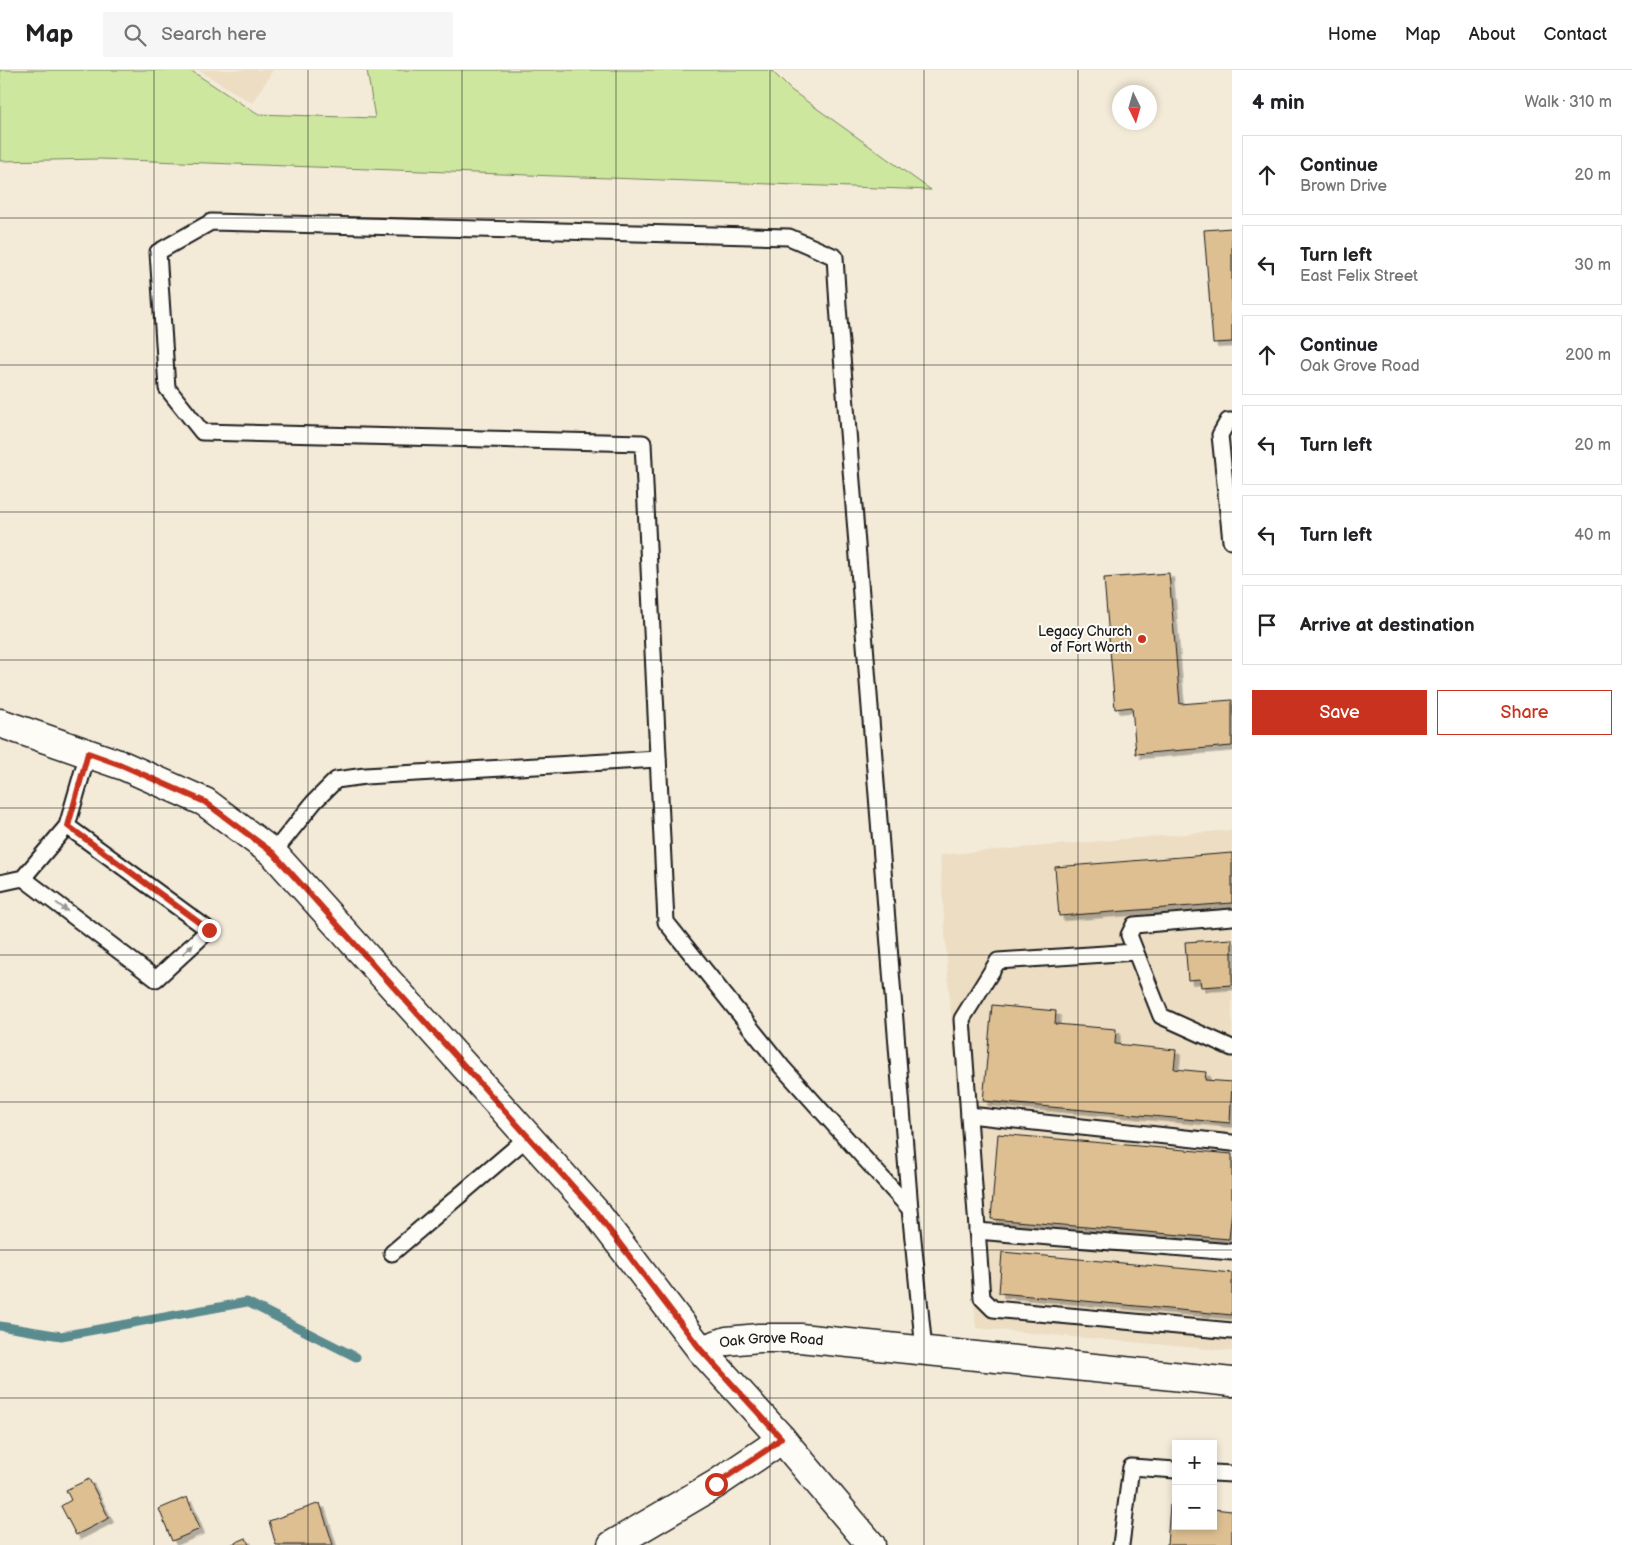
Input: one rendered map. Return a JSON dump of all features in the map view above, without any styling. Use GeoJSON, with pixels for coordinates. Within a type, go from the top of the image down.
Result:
{"type":"FeatureCollection","features":[{"type":"Feature","properties":{"kind":"street","name":"Oak Grove Road"},"geometry":{"type":"LineString","coordinates":[[0,723],[124,766],[205,802],[273,853],[594,1210],[701,1350],[727,1341],[759,1338],[800,1338],[1232,1382]]}},
{"type":"Feature","properties":{"kind":"street"},"geometry":{"type":"LineString","coordinates":[[701,1350],[781,1438],[872,1545]]}},
{"type":"Feature","properties":{"kind":"street"},"geometry":{"type":"LineString","coordinates":[[612,1545],[716,1484],[781,1438]]}},
{"type":"Feature","properties":{"kind":"lane"},"geometry":{"type":"LineString","coordinates":[[910,1209],[782,1067],[666,922],[643,443],[202,432],[167,388],[158,252],[211,222],[789,237],[835,256],[910,1209],[924,1350]]}},
{"type":"Feature","properties":{"kind":"lane"},"geometry":{"type":"LineString","coordinates":[[1231,541],[1220,435],[1228,421],[1232,421]]}},
{"type":"Feature","properties":{"kind":"lane"},"geometry":{"type":"LineString","coordinates":[[0,883],[23,878],[68,826],[88,753]]}},
{"type":"Feature","properties":{"kind":"lane"},"geometry":{"type":"LineString","coordinates":[[273,853],[314,802],[336,780],[365,776],[658,759]]}},
{"type":"Feature","properties":{"kind":"lane"},"geometry":{"type":"LineString","coordinates":[[23,878],[156,979],[209,930],[68,826]]}},
{"type":"Feature","properties":{"kind":"lane"},"geometry":{"type":"LineString","coordinates":[[1232,917],[1134,925],[1129,935],[1160,1016],[1232,1048]]}},
{"type":"Feature","properties":{"kind":"lane"},"geometry":{"type":"LineString","coordinates":[[1135,952],[998,961],[962,1019],[982,1298],[993,1309],[1232,1331]]}},
{"type":"Feature","properties":{"kind":"lane"},"geometry":{"type":"LineString","coordinates":[[969,1115],[1232,1143]]}},
{"type":"Feature","properties":{"kind":"lane"},"geometry":{"type":"LineString","coordinates":[[392,1254],[528,1137]]}},
{"type":"Feature","properties":{"kind":"lane"},"geometry":{"type":"LineString","coordinates":[[977,1231],[1232,1252]]}},
{"type":"Feature","properties":{"kind":"lane"},"geometry":{"type":"LineString","coordinates":[[1121,1545],[1131,1467],[1172,1470]]}},
{"type":"Feature","properties":{"kind":"lane"},"geometry":{"type":"LineString","coordinates":[[1217,1473],[1232,1474]]}},
{"type":"Feature","properties":{"kind":"shaded area"},"geometry":{"type":"Polygon","coordinates":[[[199,70],[273,70],[252,103],[199,70]]]}},
{"type":"Feature","properties":{"kind":"shaded area"},"geometry":{"type":"Polygon","coordinates":[[[1232,830],[1232,1351],[976,1328],[940,855],[1232,830]]]}},
{"type":"Feature","properties":{"kind":"green space"},"geometry":{"type":"Polygon","coordinates":[[[0,70],[190,70],[257,114],[375,118],[367,70],[771,70],[791,90],[931,190],[100,159],[0,161],[0,70]]]}},
{"type":"Feature","properties":{"kind":"building"},"geometry":{"type":"Polygon","coordinates":[[[1232,228],[1232,342],[1213,343],[1204,230],[1232,228]]]}},
{"type":"Feature","properties":{"kind":"building","name":"Legacy Church of Fort Worth"},"geometry":{"type":"Polygon","coordinates":[[[1169,573],[1180,704],[1232,700],[1232,746],[1136,754],[1132,707],[1115,709],[1104,578],[1169,573]]]}},
{"type":"Feature","properties":{"kind":"building"},"geometry":{"type":"Polygon","coordinates":[[[1232,853],[1232,903],[1059,916],[1055,867],[1232,853]]]}},
{"type":"Feature","properties":{"kind":"building"},"geometry":{"type":"Polygon","coordinates":[[[1232,939],[1232,985],[1201,987],[1200,979],[1188,980],[1185,942],[1232,939]]]}},
{"type":"Feature","properties":{"kind":"building"},"geometry":{"type":"Polygon","coordinates":[[[992,1005],[1056,1011],[1055,1024],[1116,1029],[1115,1044],[1176,1050],[1174,1069],[1206,1072],[1205,1080],[1232,1082],[1230,1123],[983,1101],[992,1005]]]}},
{"type":"Feature","properties":{"kind":"building"},"geometry":{"type":"Polygon","coordinates":[[[998,1134],[1232,1154],[1232,1209],[1229,1239],[991,1219],[998,1134]]]}},
{"type":"Feature","properties":{"kind":"building"},"geometry":{"type":"Polygon","coordinates":[[[1002,1252],[1232,1273],[1232,1315],[999,1293],[1002,1252]]]}},
{"type":"Feature","properties":{"kind":"building"},"geometry":{"type":"Polygon","coordinates":[[[89,1479],[109,1518],[76,1535],[61,1506],[71,1500],[66,1490],[89,1479]]]}},
{"type":"Feature","properties":{"kind":"building"},"geometry":{"type":"Polygon","coordinates":[[[187,1497],[200,1529],[172,1541],[159,1509],[187,1497]]]}},
{"type":"Feature","properties":{"kind":"building"},"geometry":{"type":"Polygon","coordinates":[[[320,1503],[333,1545],[276,1545],[269,1521],[320,1503]]]}},
{"type":"Feature","properties":{"kind":"building"},"geometry":{"type":"Polygon","coordinates":[[[1170,1505],[1172,1505],[1172,1530],[1217,1530],[1217,1509],[1232,1511],[1232,1545],[1167,1545],[1170,1505]]]}},
{"type":"Feature","properties":{"kind":"building"},"geometry":{"type":"Polygon","coordinates":[[[246,1538],[249,1545],[230,1545],[246,1538]]]}},
{"type":"Feature","properties":{"kind":"waterway"},"geometry":{"type":"LineString","coordinates":[[0,1326],[61,1336],[247,1302],[356,1357]]}},
{"type":"Feature","properties":{"kind":"place","name":"Legacy Church of Fort Worth"},"geometry":{"type":"Point","coordinates":[1142,639]}},
{"type":"Feature","properties":{"kind":"route"},"geometry":{"type":"LineString","coordinates":[[209,930],[68,826],[88,753],[124,766],[205,802],[273,853],[594,1210],[701,1350],[781,1438],[716,1484]]}}]}
